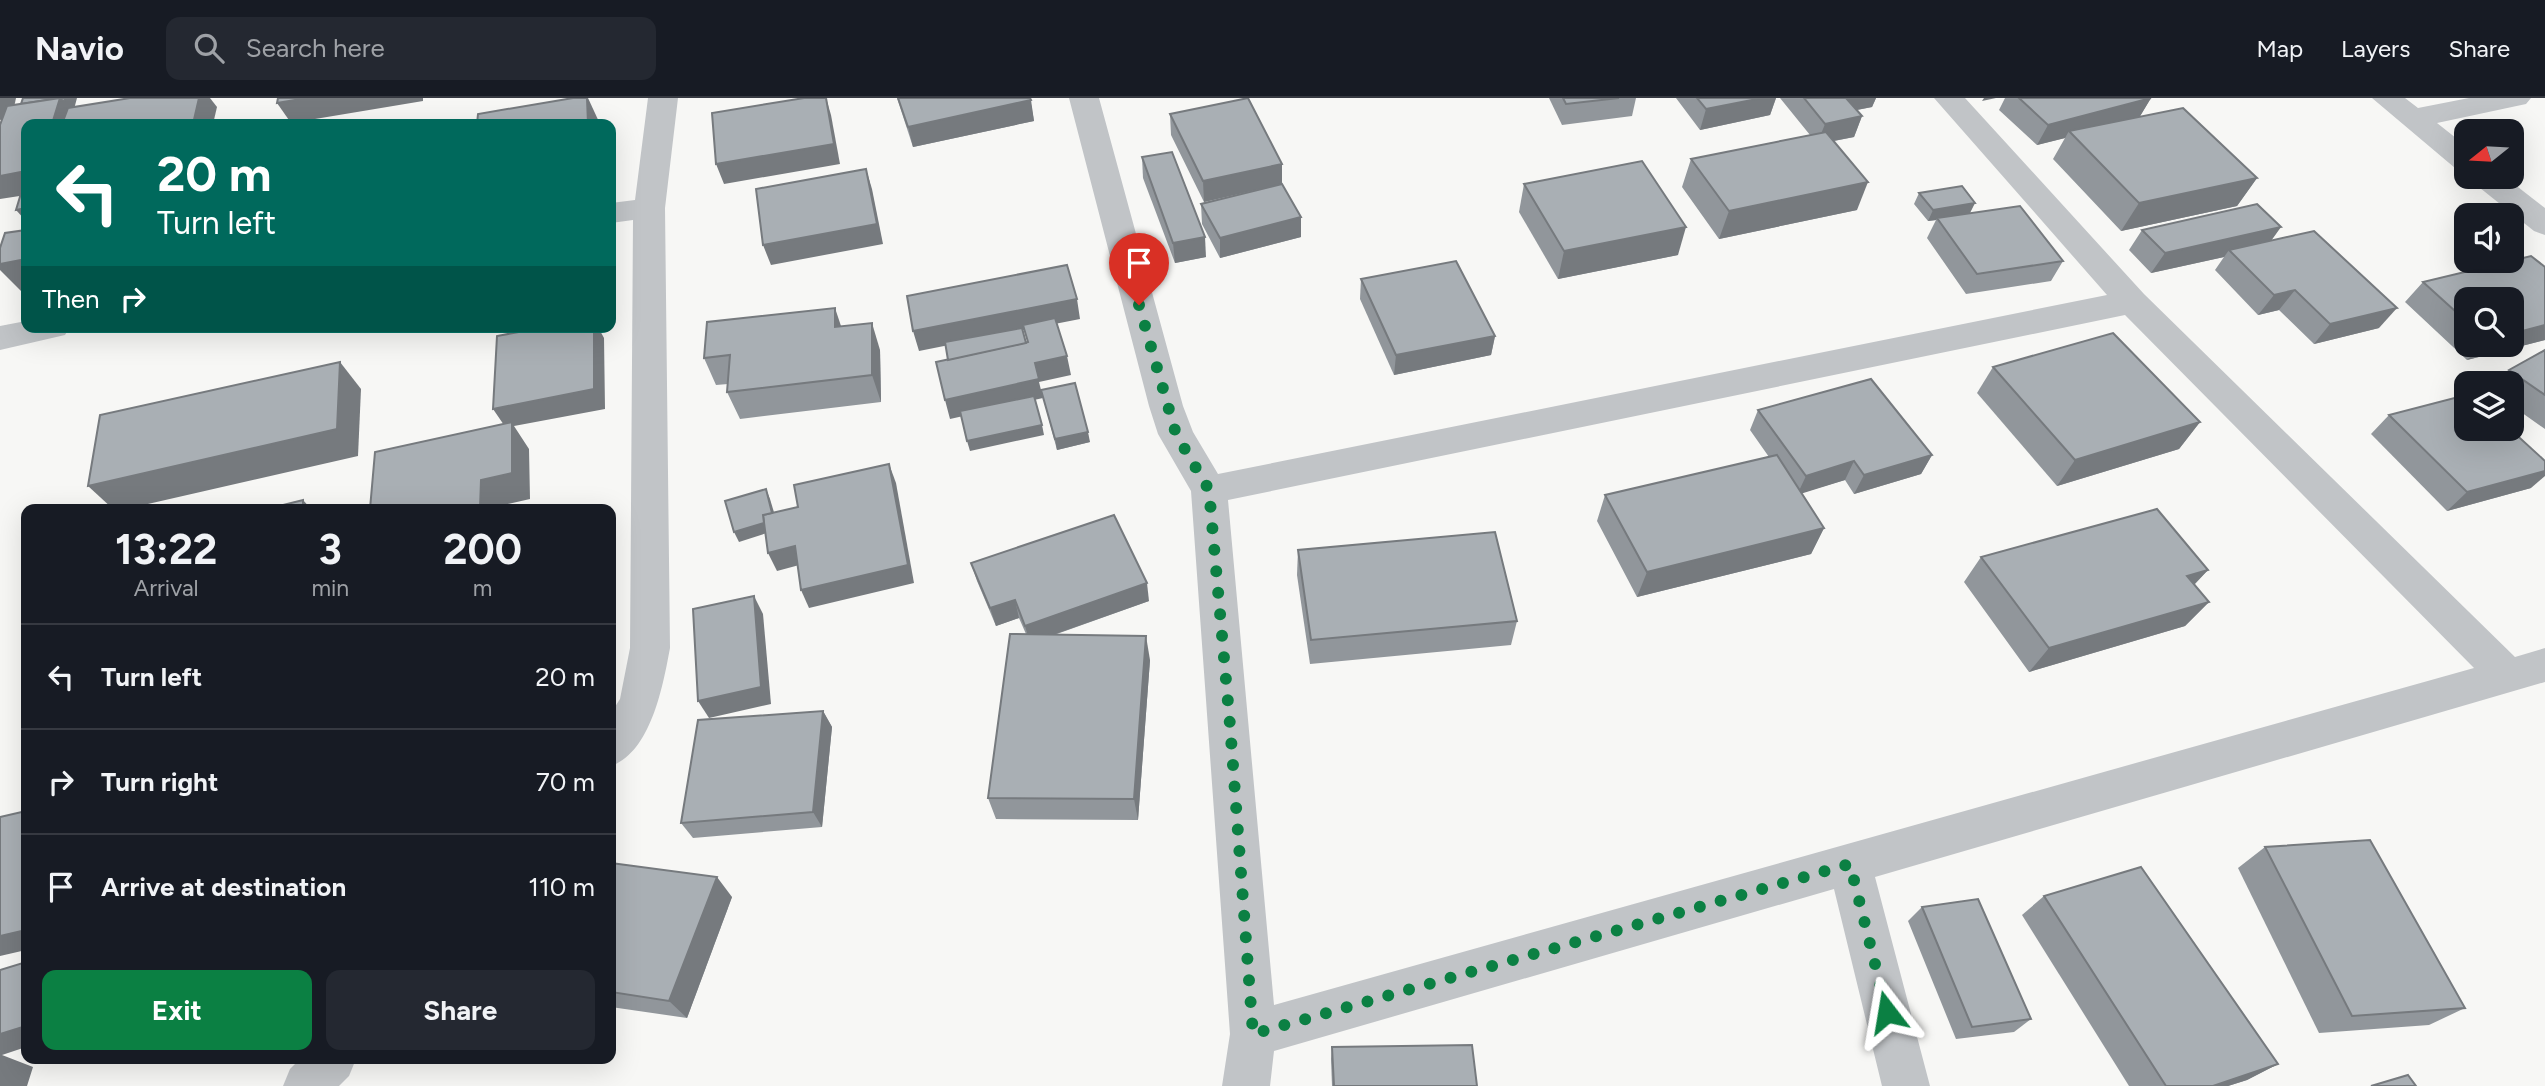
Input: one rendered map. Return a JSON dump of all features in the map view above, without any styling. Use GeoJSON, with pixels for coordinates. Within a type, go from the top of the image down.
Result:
{"type":"FeatureCollection","features":[{"type":"Feature","properties":{"kind":"street"},"geometry":{"type":"LineString","coordinates":[[616,740],[639,704],[650,648],[649,208],[663,98]]}},
{"type":"Feature","properties":{"kind":"street"},"geometry":{"type":"LineString","coordinates":[[1949,98],[2132,302],[2526,670]]}},
{"type":"Feature","properties":{"kind":"street"},"geometry":{"type":"LineString","coordinates":[[2387,98],[2454,150]]}},
{"type":"Feature","properties":{"kind":"street"},"geometry":{"type":"LineString","coordinates":[[2413,118],[2516,98]]}},
{"type":"Feature","properties":{"kind":"street"},"geometry":{"type":"LineString","coordinates":[[1094,100],[1166,406],[1176,434],[1209,490],[1253,1034],[1247,1086]]}},
{"type":"Feature","properties":{"kind":"street"},"geometry":{"type":"LineString","coordinates":[[2501,189],[2545,224]]}},
{"type":"Feature","properties":{"kind":"street"},"geometry":{"type":"LineString","coordinates":[[616,211],[649,208]]}},
{"type":"Feature","properties":{"kind":"street"},"geometry":{"type":"LineString","coordinates":[[1209,490],[2132,302]]}},
{"type":"Feature","properties":{"kind":"street"},"geometry":{"type":"LineString","coordinates":[[0,338],[24,333]]}},
{"type":"Feature","properties":{"kind":"street"},"geometry":{"type":"LineString","coordinates":[[1253,1034],[2526,670]]}},
{"type":"Feature","properties":{"kind":"street"},"geometry":{"type":"LineString","coordinates":[[1850,864],[1906,1086]]}},
{"type":"Feature","properties":{"kind":"street"},"geometry":{"type":"LineString","coordinates":[[307,1086],[327,1064]]}},
{"type":"Feature","properties":{"kind":"building"},"geometry":{"type":"Polygon","coordinates":[[[23,98],[60,98],[21,104],[23,98]]]}},
{"type":"Feature","properties":{"kind":"building"},"geometry":{"type":"Polygon","coordinates":[[[60,98],[54,119],[21,119],[21,172],[0,176],[0,125],[7,106],[60,98]]]}},
{"type":"Feature","properties":{"kind":"building"},"geometry":{"type":"Polygon","coordinates":[[[130,98],[199,98],[194,119],[64,119],[68,108],[130,98]]]}},
{"type":"Feature","properties":{"kind":"building"},"geometry":{"type":"Polygon","coordinates":[[[278,98],[307,98],[277,103],[278,98]]]}},
{"type":"Feature","properties":{"kind":"building"},"geometry":{"type":"Polygon","coordinates":[[[587,98],[588,119],[478,119],[478,114],[587,98]]]}},
{"type":"Feature","properties":{"kind":"building"},"geometry":{"type":"Polygon","coordinates":[[[804,98],[826,98],[834,144],[716,164],[712,113],[804,98]]]}},
{"type":"Feature","properties":{"kind":"building"},"geometry":{"type":"Polygon","coordinates":[[[898,98],[1030,98],[1031,100],[908,127],[898,98]]]}},
{"type":"Feature","properties":{"kind":"building"},"geometry":{"type":"Polygon","coordinates":[[[1248,98],[1282,164],[1203,181],[1170,114],[1248,98]]]}},
{"type":"Feature","properties":{"kind":"building"},"geometry":{"type":"Polygon","coordinates":[[[1563,98],[1619,98],[1566,104],[1563,98]]]}},
{"type":"Feature","properties":{"kind":"building"},"geometry":{"type":"Polygon","coordinates":[[[1697,98],[1762,98],[1706,109],[1697,98]]]}},
{"type":"Feature","properties":{"kind":"building"},"geometry":{"type":"Polygon","coordinates":[[[1804,98],[1846,98],[1862,116],[1825,124],[1804,98]]]}},
{"type":"Feature","properties":{"kind":"building"},"geometry":{"type":"Polygon","coordinates":[[[2019,98],[2151,98],[2048,125],[2019,98]]]}},
{"type":"Feature","properties":{"kind":"building"},"geometry":{"type":"Polygon","coordinates":[[[2183,108],[2257,178],[2139,203],[2069,131],[2183,108]]]}},
{"type":"Feature","properties":{"kind":"building"},"geometry":{"type":"Polygon","coordinates":[[[1826,132],[1868,182],[1729,211],[1691,159],[1826,132]]]}},
{"type":"Feature","properties":{"kind":"building"},"geometry":{"type":"Polygon","coordinates":[[[1172,152],[1205,237],[1173,243],[1142,157],[1172,152]]]}},
{"type":"Feature","properties":{"kind":"building"},"geometry":{"type":"Polygon","coordinates":[[[1642,161],[1686,227],[1564,251],[1524,184],[1642,161]]]}},
{"type":"Feature","properties":{"kind":"building"},"geometry":{"type":"Polygon","coordinates":[[[866,169],[877,224],[763,245],[756,189],[866,169]]]}},
{"type":"Feature","properties":{"kind":"building"},"geometry":{"type":"Polygon","coordinates":[[[1282,184],[1301,217],[1220,238],[1201,204],[1282,184]]]}},
{"type":"Feature","properties":{"kind":"building"},"geometry":{"type":"Polygon","coordinates":[[[1962,186],[1975,203],[1933,210],[1919,193],[1962,186]]]}},
{"type":"Feature","properties":{"kind":"building"},"geometry":{"type":"Polygon","coordinates":[[[21,193],[21,209],[16,210],[21,193]]]}},
{"type":"Feature","properties":{"kind":"building"},"geometry":{"type":"Polygon","coordinates":[[[2257,204],[2281,227],[2165,253],[2142,230],[2257,204]]]}},
{"type":"Feature","properties":{"kind":"building"},"geometry":{"type":"Polygon","coordinates":[[[2020,206],[2063,261],[1977,274],[1937,218],[2020,206]]]}},
{"type":"Feature","properties":{"kind":"building"},"geometry":{"type":"Polygon","coordinates":[[[21,231],[21,260],[0,264],[0,248],[5,233],[21,231]]]}},
{"type":"Feature","properties":{"kind":"building"},"geometry":{"type":"Polygon","coordinates":[[[2314,231],[2397,308],[2330,324],[2295,290],[2274,295],[2229,250],[2314,231]]]}},
{"type":"Feature","properties":{"kind":"building"},"geometry":{"type":"Polygon","coordinates":[[[2531,256],[2545,267],[2545,325],[2524,331],[2524,287],[2454,287],[2454,310],[2423,282],[2460,273],[2524,273],[2524,258],[2531,256]]]}},
{"type":"Feature","properties":{"kind":"building"},"geometry":{"type":"Polygon","coordinates":[[[1456,261],[1495,336],[1396,355],[1361,279],[1456,261]]]}},
{"type":"Feature","properties":{"kind":"building"},"geometry":{"type":"Polygon","coordinates":[[[1067,265],[1077,299],[913,331],[907,296],[1067,265]]]}},
{"type":"Feature","properties":{"kind":"building"},"geometry":{"type":"Polygon","coordinates":[[[835,308],[835,327],[872,323],[872,375],[727,392],[730,355],[704,358],[707,322],[835,308]]]}},
{"type":"Feature","properties":{"kind":"building"},"geometry":{"type":"Polygon","coordinates":[[[1055,318],[1067,356],[1035,363],[1039,379],[945,400],[936,362],[1028,342],[1023,325],[1055,318]]]}},
{"type":"Feature","properties":{"kind":"building"},"geometry":{"type":"Polygon","coordinates":[[[1022,328],[1026,343],[948,360],[945,342],[1022,328]]]}},
{"type":"Feature","properties":{"kind":"building"},"geometry":{"type":"Polygon","coordinates":[[[513,333],[594,333],[594,389],[493,409],[497,336],[513,333]]]}},
{"type":"Feature","properties":{"kind":"building"},"geometry":{"type":"Polygon","coordinates":[[[2113,333],[2200,422],[2075,460],[1993,367],[2113,333]]]}},
{"type":"Feature","properties":{"kind":"building"},"geometry":{"type":"Polygon","coordinates":[[[2545,350],[2545,395],[2524,380],[2524,371],[2509,370],[2545,350]]]}},
{"type":"Feature","properties":{"kind":"building"},"geometry":{"type":"Polygon","coordinates":[[[340,362],[337,429],[88,486],[100,415],[340,362]]]}},
{"type":"Feature","properties":{"kind":"building"},"geometry":{"type":"Polygon","coordinates":[[[1871,379],[1932,455],[1864,475],[1854,461],[1806,476],[1758,410],[1871,379]]]}},
{"type":"Feature","properties":{"kind":"building"},"geometry":{"type":"Polygon","coordinates":[[[1075,383],[1088,432],[1055,439],[1041,390],[1075,383]]]}},
{"type":"Feature","properties":{"kind":"building"},"geometry":{"type":"Polygon","coordinates":[[[1034,396],[1042,425],[967,441],[960,411],[1034,396]]]}},
{"type":"Feature","properties":{"kind":"building"},"geometry":{"type":"Polygon","coordinates":[[[2454,398],[2454,441],[2523,441],[2545,461],[2545,471],[2467,492],[2389,415],[2454,398]]]}},
{"type":"Feature","properties":{"kind":"building"},"geometry":{"type":"Polygon","coordinates":[[[512,422],[512,473],[481,480],[480,504],[370,504],[375,452],[512,422]]]}},
{"type":"Feature","properties":{"kind":"building"},"geometry":{"type":"Polygon","coordinates":[[[1777,455],[1824,528],[1647,572],[1605,495],[1777,455]]]}},
{"type":"Feature","properties":{"kind":"building"},"geometry":{"type":"Polygon","coordinates":[[[889,464],[908,565],[801,590],[795,546],[768,553],[763,515],[798,507],[794,485],[889,464]]]}},
{"type":"Feature","properties":{"kind":"building"},"geometry":{"type":"Polygon","coordinates":[[[766,489],[772,513],[763,515],[764,523],[734,532],[725,501],[766,489]]]}},
{"type":"Feature","properties":{"kind":"building"},"geometry":{"type":"Polygon","coordinates":[[[303,500],[303,504],[287,504],[303,500]]]}},
{"type":"Feature","properties":{"kind":"building"},"geometry":{"type":"Polygon","coordinates":[[[2157,509],[2208,570],[2187,576],[2209,602],[2049,648],[1981,557],[2157,509]]]}},
{"type":"Feature","properties":{"kind":"building"},"geometry":{"type":"Polygon","coordinates":[[[1114,515],[1147,583],[1025,626],[1015,600],[990,608],[971,563],[1114,515]]]}},
{"type":"Feature","properties":{"kind":"building"},"geometry":{"type":"Polygon","coordinates":[[[1495,532],[1517,621],[1311,640],[1298,550],[1495,532]]]}},
{"type":"Feature","properties":{"kind":"building"},"geometry":{"type":"Polygon","coordinates":[[[754,596],[761,687],[698,701],[693,609],[754,596]]]}},
{"type":"Feature","properties":{"kind":"building"},"geometry":{"type":"Polygon","coordinates":[[[1010,634],[1146,636],[1134,799],[988,798],[1010,634]]]}},
{"type":"Feature","properties":{"kind":"building"},"geometry":{"type":"Polygon","coordinates":[[[823,711],[813,812],[681,823],[698,720],[823,711]]]}},
{"type":"Feature","properties":{"kind":"building"},"geometry":{"type":"Polygon","coordinates":[[[21,812],[21,931],[0,936],[0,817],[21,812]]]}},
{"type":"Feature","properties":{"kind":"building"},"geometry":{"type":"Polygon","coordinates":[[[2370,840],[2465,1008],[2352,1016],[2265,847],[2370,840]]]}},
{"type":"Feature","properties":{"kind":"building"},"geometry":{"type":"Polygon","coordinates":[[[616,864],[717,877],[669,1001],[616,993],[616,864]]]}},
{"type":"Feature","properties":{"kind":"building"},"geometry":{"type":"Polygon","coordinates":[[[2141,867],[2278,1064],[2213,1086],[2166,1086],[2044,896],[2141,867]]]}},
{"type":"Feature","properties":{"kind":"building"},"geometry":{"type":"Polygon","coordinates":[[[1978,899],[2031,1019],[1972,1027],[1922,907],[1978,899]]]}},
{"type":"Feature","properties":{"kind":"building"},"geometry":{"type":"Polygon","coordinates":[[[21,964],[21,1028],[0,1034],[0,970],[21,964]]]}},
{"type":"Feature","properties":{"kind":"building"},"geometry":{"type":"Polygon","coordinates":[[[1472,1045],[1477,1086],[1334,1086],[1332,1047],[1472,1045]]]}},
{"type":"Feature","properties":{"kind":"building"},"geometry":{"type":"Polygon","coordinates":[[[2408,1075],[2416,1086],[2371,1086],[2408,1075]]]}},
{"type":"Feature","properties":{"kind":"route"},"geometry":{"type":"LineString","coordinates":[[1139,305],[1176,434],[1209,490],[1253,1034],[1850,864],[1887,1012]]}}]}
